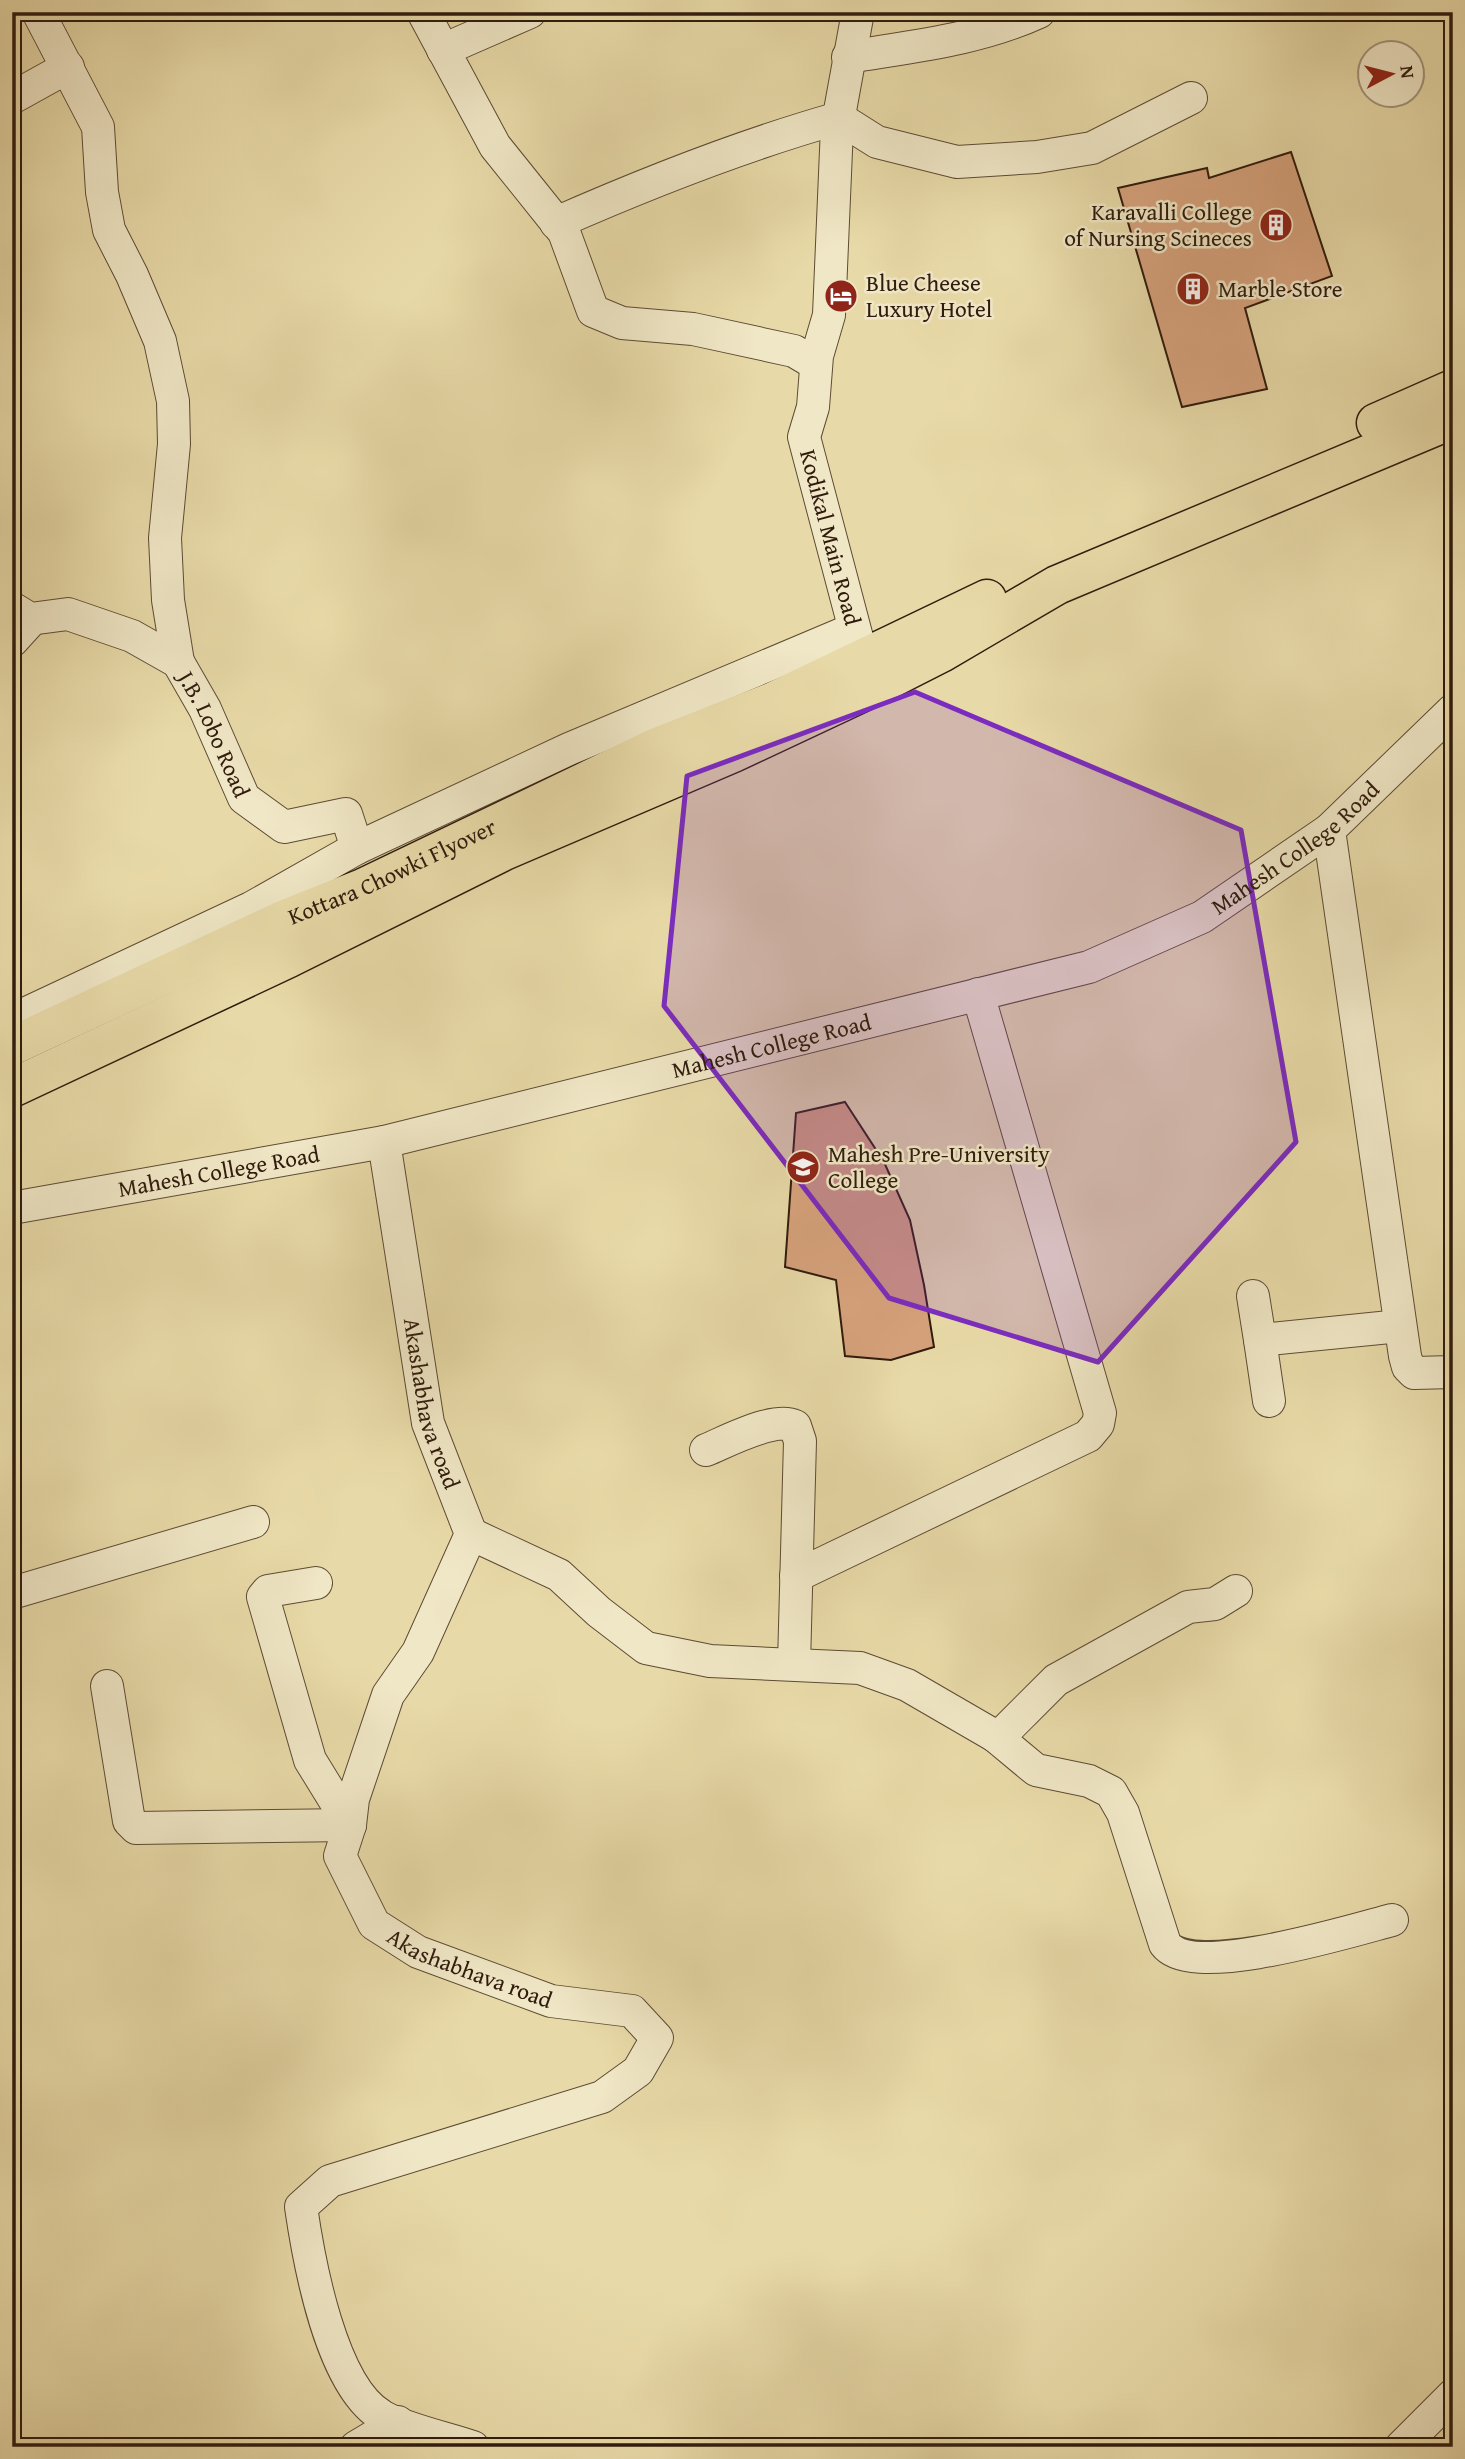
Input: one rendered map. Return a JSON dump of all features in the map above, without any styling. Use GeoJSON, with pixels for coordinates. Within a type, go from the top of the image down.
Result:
{"type":"FeatureCollection","features":[{"type":"Feature","properties":{"kind":"highway"},"geometry":{"type":"LineString","coordinates":[[12,1088],[289,958],[504,851],[733,753],[865,658],[1068,558],[1453,389]]}},
{"type":"Feature","properties":{"kind":"highway"},"geometry":{"type":"LineString","coordinates":[[865,658],[942,653],[1057,585],[1453,419]]}},
{"type":"Feature","properties":{"kind":"highway","name":"Kottara Chowki Flyover"},"geometry":{"type":"LineString","coordinates":[[12,1046],[283,920],[363,888],[657,747],[774,701],[865,658]]}},
{"type":"Feature","properties":{"kind":"street"},"geometry":{"type":"LineString","coordinates":[[38,12],[98,127],[102,192],[109,230],[132,275],[160,341],[173,401],[174,444],[165,538],[168,600],[178,662]]}},
{"type":"Feature","properties":{"kind":"street"},"geometry":{"type":"LineString","coordinates":[[424,12],[495,146],[564,232],[593,311],[622,323],[694,329],[780,348],[816,364]]}},
{"type":"Feature","properties":{"kind":"street"},"geometry":{"type":"LineString","coordinates":[[443,50],[530,12]]}},
{"type":"Feature","properties":{"kind":"street","name":"Kodikal Main Road"},"geometry":{"type":"LineString","coordinates":[[858,12],[839,117],[829,315],[816,364],[813,407],[804,437],[865,658]]}},
{"type":"Feature","properties":{"kind":"street"},"geometry":{"type":"LineString","coordinates":[[848,57],[955,41],[1009,26],[1039,12]]}},
{"type":"Feature","properties":{"kind":"street"},"geometry":{"type":"LineString","coordinates":[[12,97],[68,67]]}},
{"type":"Feature","properties":{"kind":"street"},"geometry":{"type":"LineString","coordinates":[[556,223],[642,185],[786,132],[839,117],[877,142],[957,162],[1037,157],[1092,148],[1191,98]]}},
{"type":"Feature","properties":{"kind":"street","name":"J.B. Lobo Road"},"geometry":{"type":"LineString","coordinates":[[19,622],[68,614],[132,636],[178,662],[205,709],[244,798],[284,827],[346,814],[357,848]]}},
{"type":"Feature","properties":{"kind":"street"},"geometry":{"type":"LineString","coordinates":[[12,1020],[251,908],[357,848],[569,749],[865,658]]}},
{"type":"Feature","properties":{"kind":"street","name":"Mahesh College Road"},"geometry":{"type":"LineString","coordinates":[[12,1208],[384,1142],[1089,967],[1202,917],[1329,830],[1453,710]]}},
{"type":"Feature","properties":{"kind":"street"},"geometry":{"type":"LineString","coordinates":[[1329,830],[1408,1367],[1414,1373],[1453,1372]]}},
{"type":"Feature","properties":{"kind":"street"},"geometry":{"type":"LineString","coordinates":[[796,1576],[1088,1436],[1098,1424],[1100,1413],[978,994]]}},
{"type":"Feature","properties":{"kind":"street","name":"Akashabhava road"},"geometry":{"type":"LineString","coordinates":[[384,1142],[428,1423],[471,1534],[418,1652],[388,1696],[353,1799],[350,1825],[340,1856],[374,1924],[418,1952],[551,2001],[632,2011],[657,2039],[638,2071],[602,2096],[330,2181],[301,2207],[332,2347],[355,2388],[382,2416],[474,2447]]}},
{"type":"Feature","properties":{"kind":"street"},"geometry":{"type":"LineString","coordinates":[[1253,1296],[1269,1401]]}},
{"type":"Feature","properties":{"kind":"street"},"geometry":{"type":"LineString","coordinates":[[1260,1340],[1400,1326]]}},
{"type":"Feature","properties":{"kind":"street"},"geometry":{"type":"LineString","coordinates":[[706,1450],[773,1424],[786,1422],[794,1426],[800,1441],[793,1664]]}},
{"type":"Feature","properties":{"kind":"street"},"geometry":{"type":"LineString","coordinates":[[12,1593],[253,1522]]}},
{"type":"Feature","properties":{"kind":"street"},"geometry":{"type":"LineString","coordinates":[[471,1534],[559,1575],[599,1612],[646,1648],[710,1661],[860,1668],[882,1674],[907,1685],[995,1736],[1036,1770],[1089,1781],[1111,1792],[1123,1812],[1165,1944],[1178,1956],[1192,1958],[1248,1955],[1392,1920]]}},
{"type":"Feature","properties":{"kind":"street"},"geometry":{"type":"LineString","coordinates":[[316,1583],[268,1591],[263,1597],[310,1760],[350,1825]]}},
{"type":"Feature","properties":{"kind":"street"},"geometry":{"type":"LineString","coordinates":[[995,1736],[1002,1734],[1056,1680],[1188,1607],[1215,1604],[1236,1591]]}},
{"type":"Feature","properties":{"kind":"street"},"geometry":{"type":"LineString","coordinates":[[107,1686],[128,1821],[136,1828],[350,1825]]}},
{"type":"Feature","properties":{"kind":"street"},"geometry":{"type":"LineString","coordinates":[[1401,2447],[1453,2395]]}},
{"type":"Feature","properties":{"kind":"street"},"geometry":{"type":"LineString","coordinates":[[356,2447],[398,2421]]}},
{"type":"Feature","properties":{"kind":"highlighted area"},"geometry":{"type":"Polygon","coordinates":[[[915,692],[1241,830],[1296,1142],[1098,1362],[889,1298],[664,1006],[687,776],[915,692]]]}},
{"type":"Feature","properties":{"kind":"building","name":"Marble Store"},"geometry":{"type":"Polygon","coordinates":[[[1291,152],[1332,276],[1245,308],[1267,389],[1182,407],[1118,188],[1207,168],[1209,178],[1291,152]]]}},
{"type":"Feature","properties":{"kind":"building"},"geometry":{"type":"Polygon","coordinates":[[[845,1102],[884,1162],[910,1220],[924,1285],[934,1347],[891,1360],[845,1356],[836,1280],[785,1267],[796,1113],[845,1102]]]}},
{"type":"Feature","properties":{"kind":"place","name":"Karavalli College of Nursing Scineces"},"geometry":{"type":"Point","coordinates":[1276,225]}},
{"type":"Feature","properties":{"kind":"place","name":"Marble Store"},"geometry":{"type":"Point","coordinates":[1193,289]}},
{"type":"Feature","properties":{"kind":"place","name":"Blue Cheese Luxury Hotel"},"geometry":{"type":"Point","coordinates":[841,296]}},
{"type":"Feature","properties":{"kind":"place","name":"Mahesh Pre-University College"},"geometry":{"type":"Point","coordinates":[803,1167]}}]}
